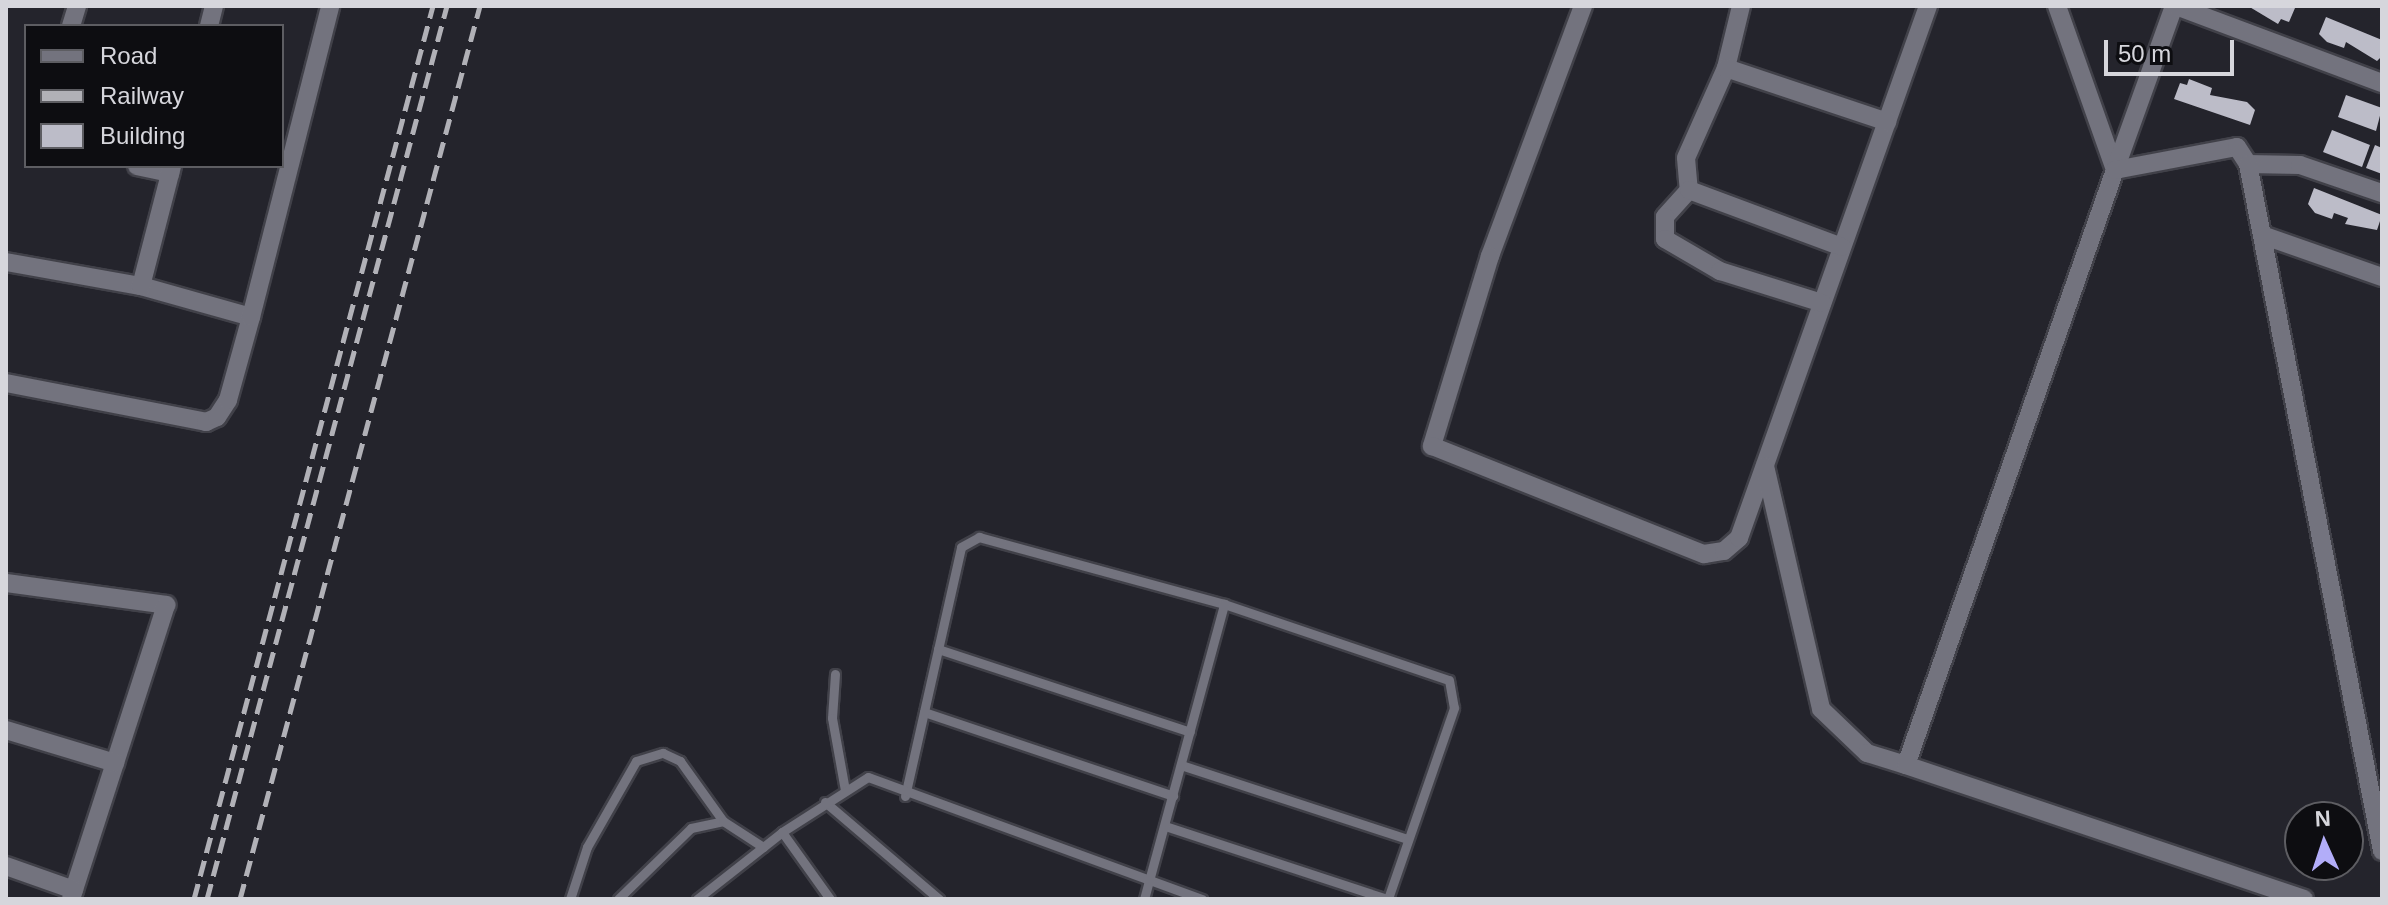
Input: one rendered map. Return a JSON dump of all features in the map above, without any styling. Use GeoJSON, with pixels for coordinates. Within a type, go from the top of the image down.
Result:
{"type":"FeatureCollection","features":[{"type":"Feature","properties":{"kind":"street"},"geometry":{"type":"LineString","coordinates":[[6,383],[206,422],[228,400],[330,6]]}},
{"type":"Feature","properties":{"kind":"street"},"geometry":{"type":"LineString","coordinates":[[1583,6],[1490,256],[1432,446],[1704,554],[1724,551],[1739,538],[1928,6]]}},
{"type":"Feature","properties":{"kind":"street"},"geometry":{"type":"LineString","coordinates":[[1741,6],[1726,68],[1686,158],[1689,190],[1665,217],[1665,239],[1720,271],[1822,303]]}},
{"type":"Feature","properties":{"kind":"street"},"geometry":{"type":"LineString","coordinates":[[2057,6],[2115,170]]}},
{"type":"Feature","properties":{"kind":"street"},"geometry":{"type":"LineString","coordinates":[[1906,765],[2175,6],[2382,83]]}},
{"type":"Feature","properties":{"kind":"street"},"geometry":{"type":"LineString","coordinates":[[1726,68],[1887,122]]}},
{"type":"Feature","properties":{"kind":"street"},"geometry":{"type":"LineString","coordinates":[[2115,170],[2237,147],[2248,164],[2382,851]]}},
{"type":"Feature","properties":{"kind":"street"},"geometry":{"type":"LineString","coordinates":[[2248,164],[2300,165],[2382,193]]}},
{"type":"Feature","properties":{"kind":"street"},"geometry":{"type":"LineString","coordinates":[[141,286],[171,170]]}},
{"type":"Feature","properties":{"kind":"street"},"geometry":{"type":"LineString","coordinates":[[1689,190],[1842,247]]}},
{"type":"Feature","properties":{"kind":"street"},"geometry":{"type":"LineString","coordinates":[[2262,235],[2382,277]]}},
{"type":"Feature","properties":{"kind":"street"},"geometry":{"type":"LineString","coordinates":[[6,262],[141,286],[251,317]]}},
{"type":"Feature","properties":{"kind":"street"},"geometry":{"type":"LineString","coordinates":[[1765,466],[1821,709],[1867,753],[2304,899]]}},
{"type":"Feature","properties":{"kind":"street"},"geometry":{"type":"LineString","coordinates":[[6,583],[166,605],[72,894],[6,866]]}},
{"type":"Feature","properties":{"kind":"street"},"geometry":{"type":"LineString","coordinates":[[6,730],[115,763]]}},
{"type":"Feature","properties":{"kind":"lane"},"geometry":{"type":"LineString","coordinates":[[905,796],[961,547],[979,537],[1224,604],[1449,680],[1454,708],[1405,838],[1388,899],[1165,826]]}},
{"type":"Feature","properties":{"kind":"lane"},"geometry":{"type":"LineString","coordinates":[[1144,899],[1224,604]]}},
{"type":"Feature","properties":{"kind":"lane"},"geometry":{"type":"LineString","coordinates":[[938,649],[1190,732]]}},
{"type":"Feature","properties":{"kind":"lane"},"geometry":{"type":"LineString","coordinates":[[835,674],[832,718],[845,790]]}},
{"type":"Feature","properties":{"kind":"lane"},"geometry":{"type":"LineString","coordinates":[[924,712],[1173,796]]}},
{"type":"Feature","properties":{"kind":"lane"},"geometry":{"type":"LineString","coordinates":[[570,899],[587,847],[636,761],[663,753],[680,761],[723,821],[763,847]]}},
{"type":"Feature","properties":{"kind":"lane"},"geometry":{"type":"LineString","coordinates":[[1181,765],[1405,838]]}},
{"type":"Feature","properties":{"kind":"lane"},"geometry":{"type":"LineString","coordinates":[[697,899],[782,832],[868,777],[905,796],[1202,899]]}},
{"type":"Feature","properties":{"kind":"lane"},"geometry":{"type":"LineString","coordinates":[[825,802],[939,899]]}},
{"type":"Feature","properties":{"kind":"lane"},"geometry":{"type":"LineString","coordinates":[[618,899],[691,828],[723,821]]}},
{"type":"Feature","properties":{"kind":"lane"},"geometry":{"type":"LineString","coordinates":[[782,832],[830,899]]}},
{"type":"Feature","properties":{"kind":"building"},"geometry":{"type":"Polygon","coordinates":[[[2248,6],[2295,8],[2289,22],[2281,19],[2278,24],[2248,6]]]}},
{"type":"Feature","properties":{"kind":"building"},"geometry":{"type":"Polygon","coordinates":[[[2326,17],[2382,40],[2382,56],[2377,61],[2346,42],[2344,48],[2327,42],[2319,34],[2326,17]]]}},
{"type":"Feature","properties":{"kind":"building"},"geometry":{"type":"Polygon","coordinates":[[[2189,79],[2212,88],[2210,95],[2247,102],[2255,110],[2250,125],[2174,99],[2180,83],[2187,85],[2189,79]]]}},
{"type":"Feature","properties":{"kind":"building"},"geometry":{"type":"Polygon","coordinates":[[[2346,95],[2382,108],[2376,131],[2338,117],[2346,95]]]}},
{"type":"Feature","properties":{"kind":"building"},"geometry":{"type":"Polygon","coordinates":[[[2332,130],[2370,145],[2362,167],[2323,152],[2332,130]]]}},
{"type":"Feature","properties":{"kind":"building"},"geometry":{"type":"Polygon","coordinates":[[[2375,145],[2382,148],[2382,174],[2366,168],[2375,145]]]}},
{"type":"Feature","properties":{"kind":"building"},"geometry":{"type":"Polygon","coordinates":[[[2314,188],[2382,215],[2377,230],[2345,224],[2348,218],[2334,213],[2332,219],[2315,213],[2308,204],[2314,188]]]}},
{"type":"Feature","properties":{"kind":"railway"},"geometry":{"type":"LineString","coordinates":[[194,899],[433,6]]}},
{"type":"Feature","properties":{"kind":"railway"},"geometry":{"type":"LineString","coordinates":[[207,899],[447,6]]}},
{"type":"Feature","properties":{"kind":"railway"},"geometry":{"type":"LineString","coordinates":[[240,899],[480,6]]}}]}
